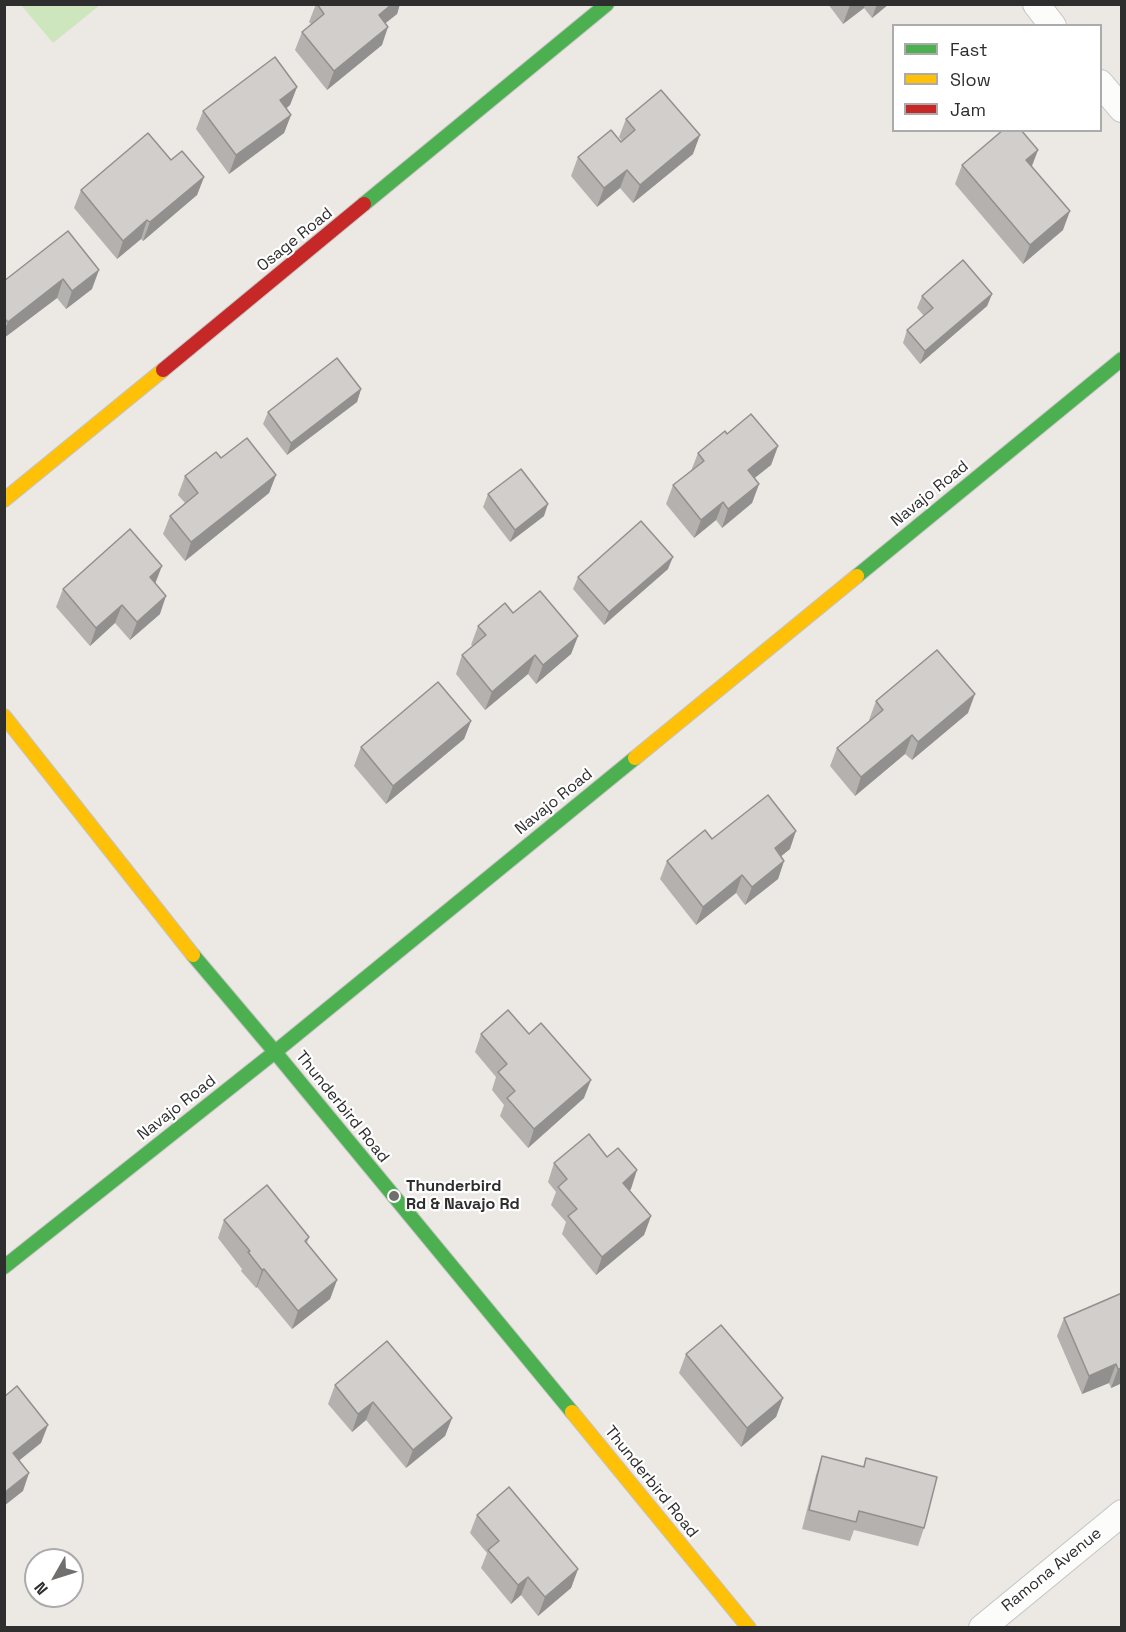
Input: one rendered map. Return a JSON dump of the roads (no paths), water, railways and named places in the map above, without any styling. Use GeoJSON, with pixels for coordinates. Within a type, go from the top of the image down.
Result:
{"type":"FeatureCollection","features":[{"type":"Feature","properties":{"kind":"main road","name":"Osage Road"},"geometry":{"type":"LineString","coordinates":[[4,500],[607,4]]}},
{"type":"Feature","properties":{"kind":"main road","name":"Navajo Road"},"geometry":{"type":"LineString","coordinates":[[4,1267],[275,1052],[1122,358]]}},
{"type":"Feature","properties":{"kind":"main road","name":"Thunderbird Road"},"geometry":{"type":"LineString","coordinates":[[4,716],[184,944],[748,1628]]}},
{"type":"Feature","properties":{"kind":"street"},"geometry":{"type":"LineString","coordinates":[[1036,4],[1051,24]]}},
{"type":"Feature","properties":{"kind":"street"},"geometry":{"type":"LineString","coordinates":[[1102,84],[1122,109]]}},
{"type":"Feature","properties":{"kind":"street","name":"Ramona Avenue"},"geometry":{"type":"LineString","coordinates":[[982,1628],[1122,1513]]}},
{"type":"Feature","properties":{"kind":"place","name":"Thunderbird Rd & Navajo Rd"},"geometry":{"type":"Point","coordinates":[394,1196]}}]}
